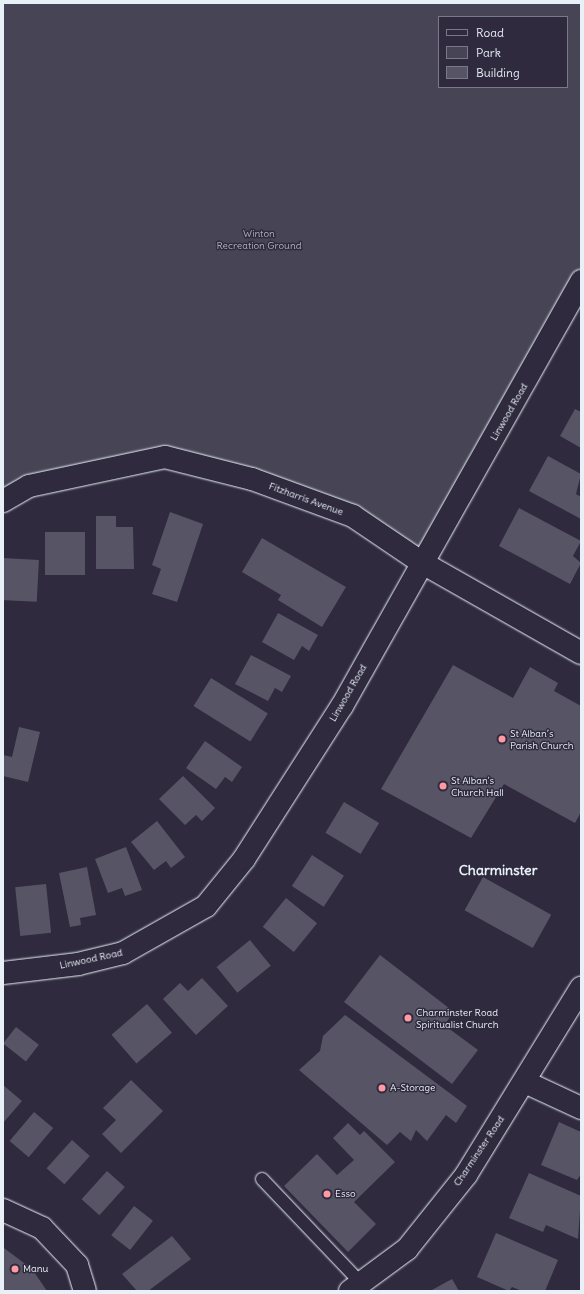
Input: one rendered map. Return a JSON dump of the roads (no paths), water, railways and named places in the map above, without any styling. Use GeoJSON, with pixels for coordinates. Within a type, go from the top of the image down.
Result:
{"type":"FeatureCollection","features":[{"type":"Feature","properties":{"kind":"street","name":"Linwood Road"},"geometry":{"type":"LineString","coordinates":[[3,973],[78,964],[124,953],[206,906],[244,859],[333,719],[581,281]]}},
{"type":"Feature","properties":{"kind":"street","name":"Fitzharris Avenue"},"geometry":{"type":"LineString","coordinates":[[3,501],[29,486],[165,457],[252,479],[353,516],[421,562],[581,653]]}},
{"type":"Feature","properties":{"kind":"street","name":"Charminster Road"},"geometry":{"type":"LineString","coordinates":[[356,1287],[407,1249],[466,1175],[525,1082],[581,988]]}},
{"type":"Feature","properties":{"kind":"street"},"geometry":{"type":"LineString","coordinates":[[525,1082],[581,1108]]}},
{"type":"Feature","properties":{"kind":"street"},"geometry":{"type":"LineString","coordinates":[[3,1210],[42,1228],[77,1265],[85,1291]]}},
{"type":"Feature","properties":{"kind":"lane"},"geometry":{"type":"LineString","coordinates":[[262,1179],[356,1287]]}},
{"type":"Feature","properties":{"kind":"place","name":"St Alban’s Parish Church"},"geometry":{"type":"Point","coordinates":[502,739]}},
{"type":"Feature","properties":{"kind":"place","name":"St Alban's Church Hall"},"geometry":{"type":"Point","coordinates":[443,786]}},
{"type":"Feature","properties":{"kind":"place","name":"Charminster Road Spiritualist Church"},"geometry":{"type":"Point","coordinates":[408,1018]}},
{"type":"Feature","properties":{"kind":"place","name":"A-Storage"},"geometry":{"type":"Point","coordinates":[382,1088]}},
{"type":"Feature","properties":{"kind":"place","name":"Esso"},"geometry":{"type":"Point","coordinates":[327,1194]}},
{"type":"Feature","properties":{"kind":"place","name":"Manu"},"geometry":{"type":"Point","coordinates":[15,1269]}},
{"type":"Feature","properties":{"kind":"district","name":"Charminster"},"geometry":{"type":"Point","coordinates":[498,870]}},
{"type":"Feature","properties":{"kind":"park label","name":"Winton Recreation Ground"},"geometry":{"type":"Point","coordinates":[259,238]}}]}
